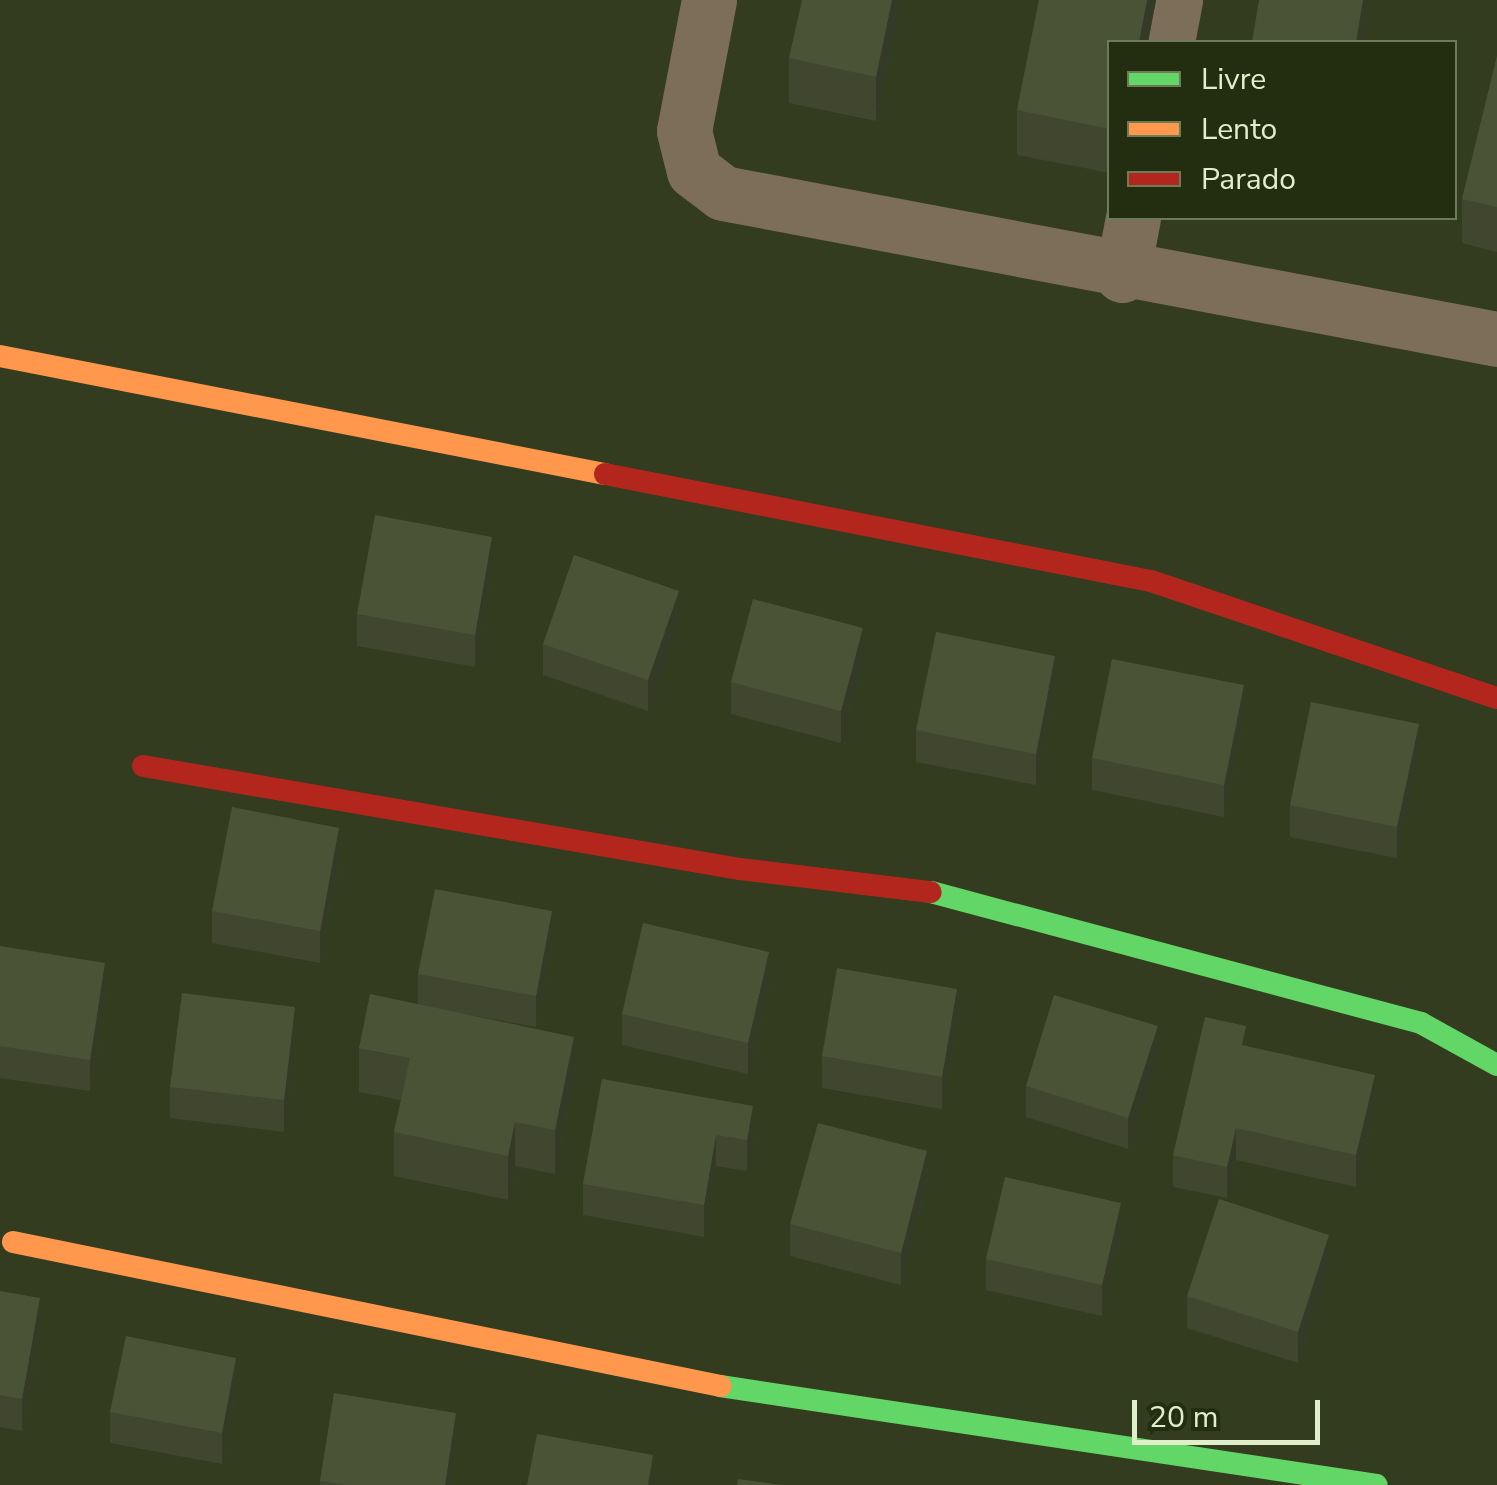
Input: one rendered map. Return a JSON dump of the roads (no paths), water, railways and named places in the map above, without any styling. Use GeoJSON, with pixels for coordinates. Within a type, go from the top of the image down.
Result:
{"type":"FeatureCollection","features":[{"type":"Feature","properties":{"kind":"street"},"geometry":{"type":"LineString","coordinates":[[709,0],[684,131],[702,180],[724,193],[1122,274],[1497,339]]}},
{"type":"Feature","properties":{"kind":"street"},"geometry":{"type":"LineString","coordinates":[[1167,40],[1175,0]]}},
{"type":"Feature","properties":{"kind":"street"},"geometry":{"type":"LineString","coordinates":[[1122,274],[1133,220]]}},
{"type":"Feature","properties":{"kind":"street"},"geometry":{"type":"LineString","coordinates":[[0,356],[1151,581],[1497,698]]}},
{"type":"Feature","properties":{"kind":"street"},"geometry":{"type":"LineString","coordinates":[[143,766],[740,869],[916,888],[1420,1023],[1497,1065]]}},
{"type":"Feature","properties":{"kind":"street"},"geometry":{"type":"LineString","coordinates":[[13,1242],[614,1370],[1377,1485]]}}]}
